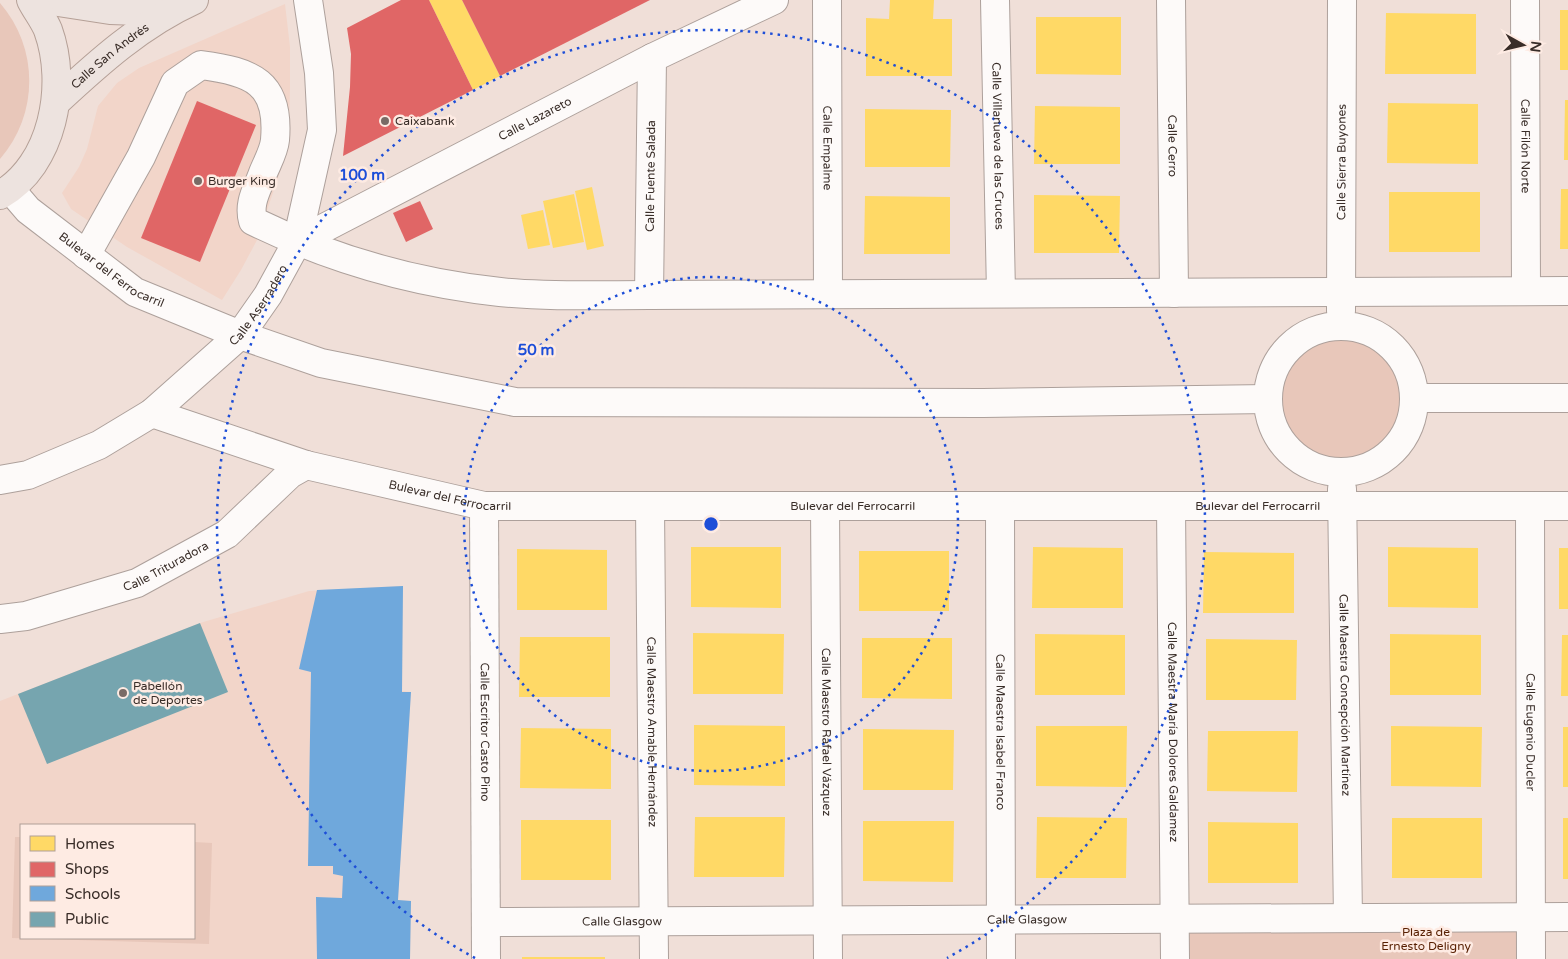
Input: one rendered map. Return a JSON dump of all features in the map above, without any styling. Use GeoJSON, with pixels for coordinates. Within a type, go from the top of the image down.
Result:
{"type":"FeatureCollection","features":[{"type":"Feature","properties":{"kind":"main road"},"geometry":{"type":"LineString","coordinates":[[5,192],[28,170],[46,138],[56,102],[54,57],[48,30],[31,0]]}},
{"type":"Feature","properties":{"kind":"main road","name":"Calle San Andrés"},"geometry":{"type":"LineString","coordinates":[[45,0],[110,10],[168,12]]}},
{"type":"Feature","properties":{"kind":"main road","name":"Calle San Andrés"},"geometry":{"type":"LineString","coordinates":[[56,102],[102,60],[168,12],[194,0]]}},
{"type":"Feature","properties":{"kind":"street","name":"Calle Aserradero"},"geometry":{"type":"LineString","coordinates":[[0,480],[28,475],[99,445],[152,412],[240,335],[268,295],[297,242],[322,130],[319,73],[308,0]]}},
{"type":"Feature","properties":{"kind":"street","name":"Calle Lazareto"},"geometry":{"type":"LineString","coordinates":[[297,242],[652,58],[774,0]]}},
{"type":"Feature","properties":{"kind":"street","name":"Calle Empalme"},"geometry":{"type":"LineString","coordinates":[[827,0],[828,294]]}},
{"type":"Feature","properties":{"kind":"street","name":"Calle Villanueva de las Cruces"},"geometry":{"type":"LineString","coordinates":[[995,0],[1001,293]]}},
{"type":"Feature","properties":{"kind":"street","name":"Calle Cerro"},"geometry":{"type":"LineString","coordinates":[[1171,0],[1174,293]]}},
{"type":"Feature","properties":{"kind":"street","name":"Calle Sierra Buyones"},"geometry":{"type":"LineString","coordinates":[[1341,325],[1342,0]]}},
{"type":"Feature","properties":{"kind":"street","name":"Calle Filón Norte"},"geometry":{"type":"LineString","coordinates":[[1525,0],[1526,291]]}},
{"type":"Feature","properties":{"kind":"street","name":"Calle Fuente Salada"},"geometry":{"type":"LineString","coordinates":[[648,295],[652,58]]}},
{"type":"Feature","properties":{"kind":"street"},"geometry":{"type":"LineString","coordinates":[[86,255],[141,157],[175,83],[201,65],[245,74],[262,85],[273,100],[275,142],[250,209],[253,221],[297,242],[400,276],[501,292],[648,295],[1568,291]]}},
{"type":"Feature","properties":{"kind":"street","name":"Bulevar del Ferrocarril"},"geometry":{"type":"LineString","coordinates":[[5,192],[135,292],[240,335],[321,363],[516,402],[983,403],[1268,399]]}},
{"type":"Feature","properties":{"kind":"street"},"geometry":{"type":"LineString","coordinates":[[1341,325],[1364,328],[1390,344],[1401,355],[1411,376],[1415,398],[1412,421],[1401,442],[1385,458],[1364,469],[1342,473],[1323,470],[1305,463],[1290,451],[1278,436],[1271,418],[1268,399],[1276,366],[1288,349],[1309,333],[1322,328],[1341,325]]}},
{"type":"Feature","properties":{"kind":"street"},"geometry":{"type":"LineString","coordinates":[[1415,398],[1568,398]]}},
{"type":"Feature","properties":{"kind":"street","name":"Bulevar del Ferrocarril"},"geometry":{"type":"LineString","coordinates":[[152,412],[306,465],[484,506],[1568,506]]}},
{"type":"Feature","properties":{"kind":"street","name":"Calle Trituradora"},"geometry":{"type":"LineString","coordinates":[[0,620],[26,616],[137,583],[226,534],[290,474],[306,465]]}},
{"type":"Feature","properties":{"kind":"street","name":"Calle Maestra Concepción Martínez"},"geometry":{"type":"LineString","coordinates":[[1342,473],[1348,918]]}},
{"type":"Feature","properties":{"kind":"street","name":"Calle Escritor Casto Pino"},"geometry":{"type":"LineString","coordinates":[[484,506],[486,959]]}},
{"type":"Feature","properties":{"kind":"street","name":"Calle Maestro Amable Hernández"},"geometry":{"type":"LineString","coordinates":[[650,506],[654,959]]}},
{"type":"Feature","properties":{"kind":"street","name":"Calle Maestro Rafael Vázquez"},"geometry":{"type":"LineString","coordinates":[[825,506],[828,959]]}},
{"type":"Feature","properties":{"kind":"street","name":"Calle Maestra Isabel Franco"},"geometry":{"type":"LineString","coordinates":[[1000,506],[1002,959]]}},
{"type":"Feature","properties":{"kind":"street","name":"Calle Maestra María Dolores Galdamez"},"geometry":{"type":"LineString","coordinates":[[1171,506],[1174,959]]}},
{"type":"Feature","properties":{"kind":"street","name":"Calle Eugenio Ducler"},"geometry":{"type":"LineString","coordinates":[[1530,506],[1531,959]]}},
{"type":"Feature","properties":{"kind":"street","name":"Calle Glasgow"},"geometry":{"type":"LineString","coordinates":[[486,922],[1568,917]]}},
{"type":"Feature","properties":{"kind":"shaded area","name":"Burger King"},"geometry":{"type":"Polygon","coordinates":[[[285,4],[290,47],[290,87],[289,129],[282,166],[257,240],[222,300],[127,247],[71,209],[62,193],[79,167],[87,149],[98,106],[117,83],[139,68],[285,4]]]}},
{"type":"Feature","properties":{"kind":"shaded area"},"geometry":{"type":"Polygon","coordinates":[[[403,586],[402,691],[411,692],[398,900],[411,901],[410,959],[0,959],[0,701],[200,623],[309,591],[403,586]]]}},
{"type":"Feature","properties":{"kind":"green space"},"geometry":{"type":"Polygon","coordinates":[[[0,3],[13,21],[22,40],[27,60],[29,81],[27,102],[22,122],[13,141],[0,159],[0,3]]]}},
{"type":"Feature","properties":{"kind":"green space"},"geometry":{"type":"Polygon","coordinates":[[[1342,336],[1366,340],[1387,354],[1401,375],[1405,399],[1401,423],[1387,444],[1366,458],[1342,462],[1318,458],[1297,444],[1283,423],[1279,399],[1283,375],[1297,354],[1318,340],[1342,336]]]}},
{"type":"Feature","properties":{"kind":"green space"},"geometry":{"type":"Polygon","coordinates":[[[15,837],[20,837],[20,938],[12,938],[15,837]]]}},
{"type":"Feature","properties":{"kind":"green space"},"geometry":{"type":"Polygon","coordinates":[[[195,842],[212,843],[209,944],[45,939],[195,939],[195,842]]]}},
{"type":"Feature","properties":{"kind":"green space","name":"Plaza de Ernesto Deligny"},"geometry":{"type":"Polygon","coordinates":[[[1531,917],[1531,959],[1175,959],[1174,919],[1531,917]]]}},
{"type":"Feature","properties":{"kind":"building: Homes"},"geometry":{"type":"Polygon","coordinates":[[[429,0],[462,0],[500,76],[473,90],[429,0]]]}},
{"type":"Feature","properties":{"kind":"building: Homes"},"geometry":{"type":"Polygon","coordinates":[[[890,0],[934,0],[933,19],[952,19],[952,76],[866,76],[866,18],[889,19],[890,0]]]}},
{"type":"Feature","properties":{"kind":"building: Homes"},"geometry":{"type":"Polygon","coordinates":[[[1560,10],[1568,10],[1568,70],[1560,70],[1560,10]]]}},
{"type":"Feature","properties":{"kind":"building: Homes"},"geometry":{"type":"Polygon","coordinates":[[[1386,13],[1476,14],[1476,74],[1385,74],[1386,13]]]}},
{"type":"Feature","properties":{"kind":"building: Homes"},"geometry":{"type":"Polygon","coordinates":[[[1036,17],[1121,17],[1121,75],[1036,74],[1036,17]]]}},
{"type":"Feature","properties":{"kind":"building: Homes"},"geometry":{"type":"Polygon","coordinates":[[[1565,100],[1568,100],[1568,160],[1564,160],[1565,100]]]}},
{"type":"Feature","properties":{"kind":"building: Homes"},"geometry":{"type":"Polygon","coordinates":[[[1388,103],[1478,104],[1478,164],[1387,163],[1388,103]]]}},
{"type":"Feature","properties":{"kind":"building: Homes"},"geometry":{"type":"Polygon","coordinates":[[[1035,106],[1120,107],[1120,164],[1034,164],[1035,106]]]}},
{"type":"Feature","properties":{"kind":"building: Homes"},"geometry":{"type":"Polygon","coordinates":[[[865,109],[951,110],[950,167],[865,167],[865,109]]]}},
{"type":"Feature","properties":{"kind":"building: Homes"},"geometry":{"type":"Polygon","coordinates":[[[592,187],[604,246],[587,250],[575,191],[592,187]]]}},
{"type":"Feature","properties":{"kind":"building: Homes"},"geometry":{"type":"Polygon","coordinates":[[[1561,189],[1568,189],[1568,249],[1560,249],[1561,189]]]}},
{"type":"Feature","properties":{"kind":"building: Homes"},"geometry":{"type":"Polygon","coordinates":[[[1389,192],[1480,192],[1480,252],[1389,252],[1389,192]]]}},
{"type":"Feature","properties":{"kind":"building: Homes"},"geometry":{"type":"Polygon","coordinates":[[[574,194],[584,242],[553,248],[543,201],[574,194]]]}},
{"type":"Feature","properties":{"kind":"building: Homes"},"geometry":{"type":"Polygon","coordinates":[[[1034,195],[1120,196],[1119,253],[1034,253],[1034,195]]]}},
{"type":"Feature","properties":{"kind":"building: Homes"},"geometry":{"type":"Polygon","coordinates":[[[865,196],[950,197],[950,254],[864,254],[865,196]]]}},
{"type":"Feature","properties":{"kind":"building: Homes"},"geometry":{"type":"Polygon","coordinates":[[[543,210],[550,245],[528,249],[521,215],[543,210]]]}},
{"type":"Feature","properties":{"kind":"building: Homes"},"geometry":{"type":"Polygon","coordinates":[[[691,547],[781,547],[781,608],[691,607],[691,547]]]}},
{"type":"Feature","properties":{"kind":"building: Homes"},"geometry":{"type":"Polygon","coordinates":[[[1033,547],[1123,548],[1123,608],[1032,608],[1033,547]]]}},
{"type":"Feature","properties":{"kind":"building: Homes"},"geometry":{"type":"Polygon","coordinates":[[[1388,547],[1478,548],[1478,608],[1388,607],[1388,547]]]}},
{"type":"Feature","properties":{"kind":"building: Homes"},"geometry":{"type":"Polygon","coordinates":[[[1559,548],[1568,548],[1568,609],[1559,609],[1559,548]]]}},
{"type":"Feature","properties":{"kind":"building: Homes"},"geometry":{"type":"Polygon","coordinates":[[[517,549],[607,550],[607,610],[517,610],[517,549]]]}},
{"type":"Feature","properties":{"kind":"building: Homes"},"geometry":{"type":"Polygon","coordinates":[[[859,551],[949,551],[949,611],[859,611],[859,551]]]}},
{"type":"Feature","properties":{"kind":"building: Homes"},"geometry":{"type":"Polygon","coordinates":[[[1204,552],[1294,553],[1294,613],[1203,613],[1204,552]]]}},
{"type":"Feature","properties":{"kind":"building: Homes"},"geometry":{"type":"Polygon","coordinates":[[[693,633],[784,634],[783,694],[693,694],[693,633]]]}},
{"type":"Feature","properties":{"kind":"building: Homes"},"geometry":{"type":"Polygon","coordinates":[[[1035,634],[1125,635],[1125,695],[1035,695],[1035,634]]]}},
{"type":"Feature","properties":{"kind":"building: Homes"},"geometry":{"type":"Polygon","coordinates":[[[1390,634],[1481,635],[1481,695],[1390,695],[1390,634]]]}},
{"type":"Feature","properties":{"kind":"building: Homes"},"geometry":{"type":"Polygon","coordinates":[[[1562,635],[1568,635],[1568,696],[1561,696],[1562,635]]]}},
{"type":"Feature","properties":{"kind":"building: Homes"},"geometry":{"type":"Polygon","coordinates":[[[520,637],[610,637],[610,697],[519,697],[520,637]]]}},
{"type":"Feature","properties":{"kind":"building: Homes"},"geometry":{"type":"Polygon","coordinates":[[[862,638],[952,638],[952,699],[862,698],[862,638]]]}},
{"type":"Feature","properties":{"kind":"building: Homes"},"geometry":{"type":"Polygon","coordinates":[[[1206,639],[1297,640],[1296,700],[1206,700],[1206,639]]]}},
{"type":"Feature","properties":{"kind":"building: Homes"},"geometry":{"type":"Polygon","coordinates":[[[694,725],[785,726],[785,786],[694,785],[694,725]]]}},
{"type":"Feature","properties":{"kind":"building: Homes"},"geometry":{"type":"Polygon","coordinates":[[[1036,726],[1127,726],[1126,787],[1036,786],[1036,726]]]}},
{"type":"Feature","properties":{"kind":"building: Homes"},"geometry":{"type":"Polygon","coordinates":[[[1391,726],[1482,727],[1481,787],[1391,786],[1391,726]]]}},
{"type":"Feature","properties":{"kind":"building: Homes"},"geometry":{"type":"Polygon","coordinates":[[[1563,727],[1568,727],[1568,787],[1563,787],[1563,727]]]}},
{"type":"Feature","properties":{"kind":"building: Homes"},"geometry":{"type":"Polygon","coordinates":[[[521,728],[611,729],[611,789],[520,788],[521,728]]]}},
{"type":"Feature","properties":{"kind":"building: Homes"},"geometry":{"type":"Polygon","coordinates":[[[863,729],[954,730],[953,790],[863,790],[863,729]]]}},
{"type":"Feature","properties":{"kind":"building: Homes"},"geometry":{"type":"Polygon","coordinates":[[[1208,731],[1298,731],[1297,792],[1207,791],[1208,731]]]}},
{"type":"Feature","properties":{"kind":"building: Homes"},"geometry":{"type":"Polygon","coordinates":[[[695,817],[785,817],[784,877],[694,877],[695,817]]]}},
{"type":"Feature","properties":{"kind":"building: Homes"},"geometry":{"type":"Polygon","coordinates":[[[1037,817],[1127,818],[1126,878],[1036,878],[1037,817]]]}},
{"type":"Feature","properties":{"kind":"building: Homes"},"geometry":{"type":"Polygon","coordinates":[[[1392,818],[1482,818],[1482,878],[1392,878],[1392,818]]]}},
{"type":"Feature","properties":{"kind":"building: Homes"},"geometry":{"type":"Polygon","coordinates":[[[1563,818],[1568,818],[1568,879],[1563,879],[1563,818]]]}},
{"type":"Feature","properties":{"kind":"building: Homes"},"geometry":{"type":"Polygon","coordinates":[[[521,820],[611,820],[611,880],[521,880],[521,820]]]}},
{"type":"Feature","properties":{"kind":"building: Homes"},"geometry":{"type":"Polygon","coordinates":[[[863,821],[954,821],[953,882],[863,881],[863,821]]]}},
{"type":"Feature","properties":{"kind":"building: Homes"},"geometry":{"type":"Polygon","coordinates":[[[1208,822],[1298,823],[1298,883],[1208,883],[1208,822]]]}},
{"type":"Feature","properties":{"kind":"building: Homes"},"geometry":{"type":"Polygon","coordinates":[[[522,957],[605,957],[605,959],[522,959],[522,957]]]}},
{"type":"Feature","properties":{"kind":"building: Shops"},"geometry":{"type":"Polygon","coordinates":[[[401,0],[429,0],[473,90],[343,156],[350,87],[351,54],[347,28],[401,0]]]}},
{"type":"Feature","properties":{"kind":"building: Shops"},"geometry":{"type":"Polygon","coordinates":[[[462,0],[650,0],[500,76],[462,0]]]}},
{"type":"Feature","properties":{"kind":"building: Shops","name":"Burger King"},"geometry":{"type":"Polygon","coordinates":[[[197,101],[256,125],[200,262],[141,238],[197,101]]]}},
{"type":"Feature","properties":{"kind":"building: Shops"},"geometry":{"type":"Polygon","coordinates":[[[420,201],[433,229],[406,242],[393,213],[420,201]]]}},
{"type":"Feature","properties":{"kind":"building: Schools"},"geometry":{"type":"Polygon","coordinates":[[[403,586],[402,692],[411,692],[398,900],[411,901],[410,959],[317,959],[316,897],[342,898],[343,876],[333,874],[333,866],[308,866],[311,672],[299,669],[317,590],[403,586]]]}},
{"type":"Feature","properties":{"kind":"building: Public","name":"Pabellón de Deportes"},"geometry":{"type":"Polygon","coordinates":[[[200,623],[228,692],[47,764],[18,694],[200,623]]]}},
{"type":"Feature","properties":{"kind":"place","name":"Caixabank"},"geometry":{"type":"Point","coordinates":[385,121]}},
{"type":"Feature","properties":{"kind":"place","name":"Burger King"},"geometry":{"type":"Point","coordinates":[198,181]}},
{"type":"Feature","properties":{"kind":"place","name":"Pabellón de Deportes"},"geometry":{"type":"Point","coordinates":[123,693]}}]}
